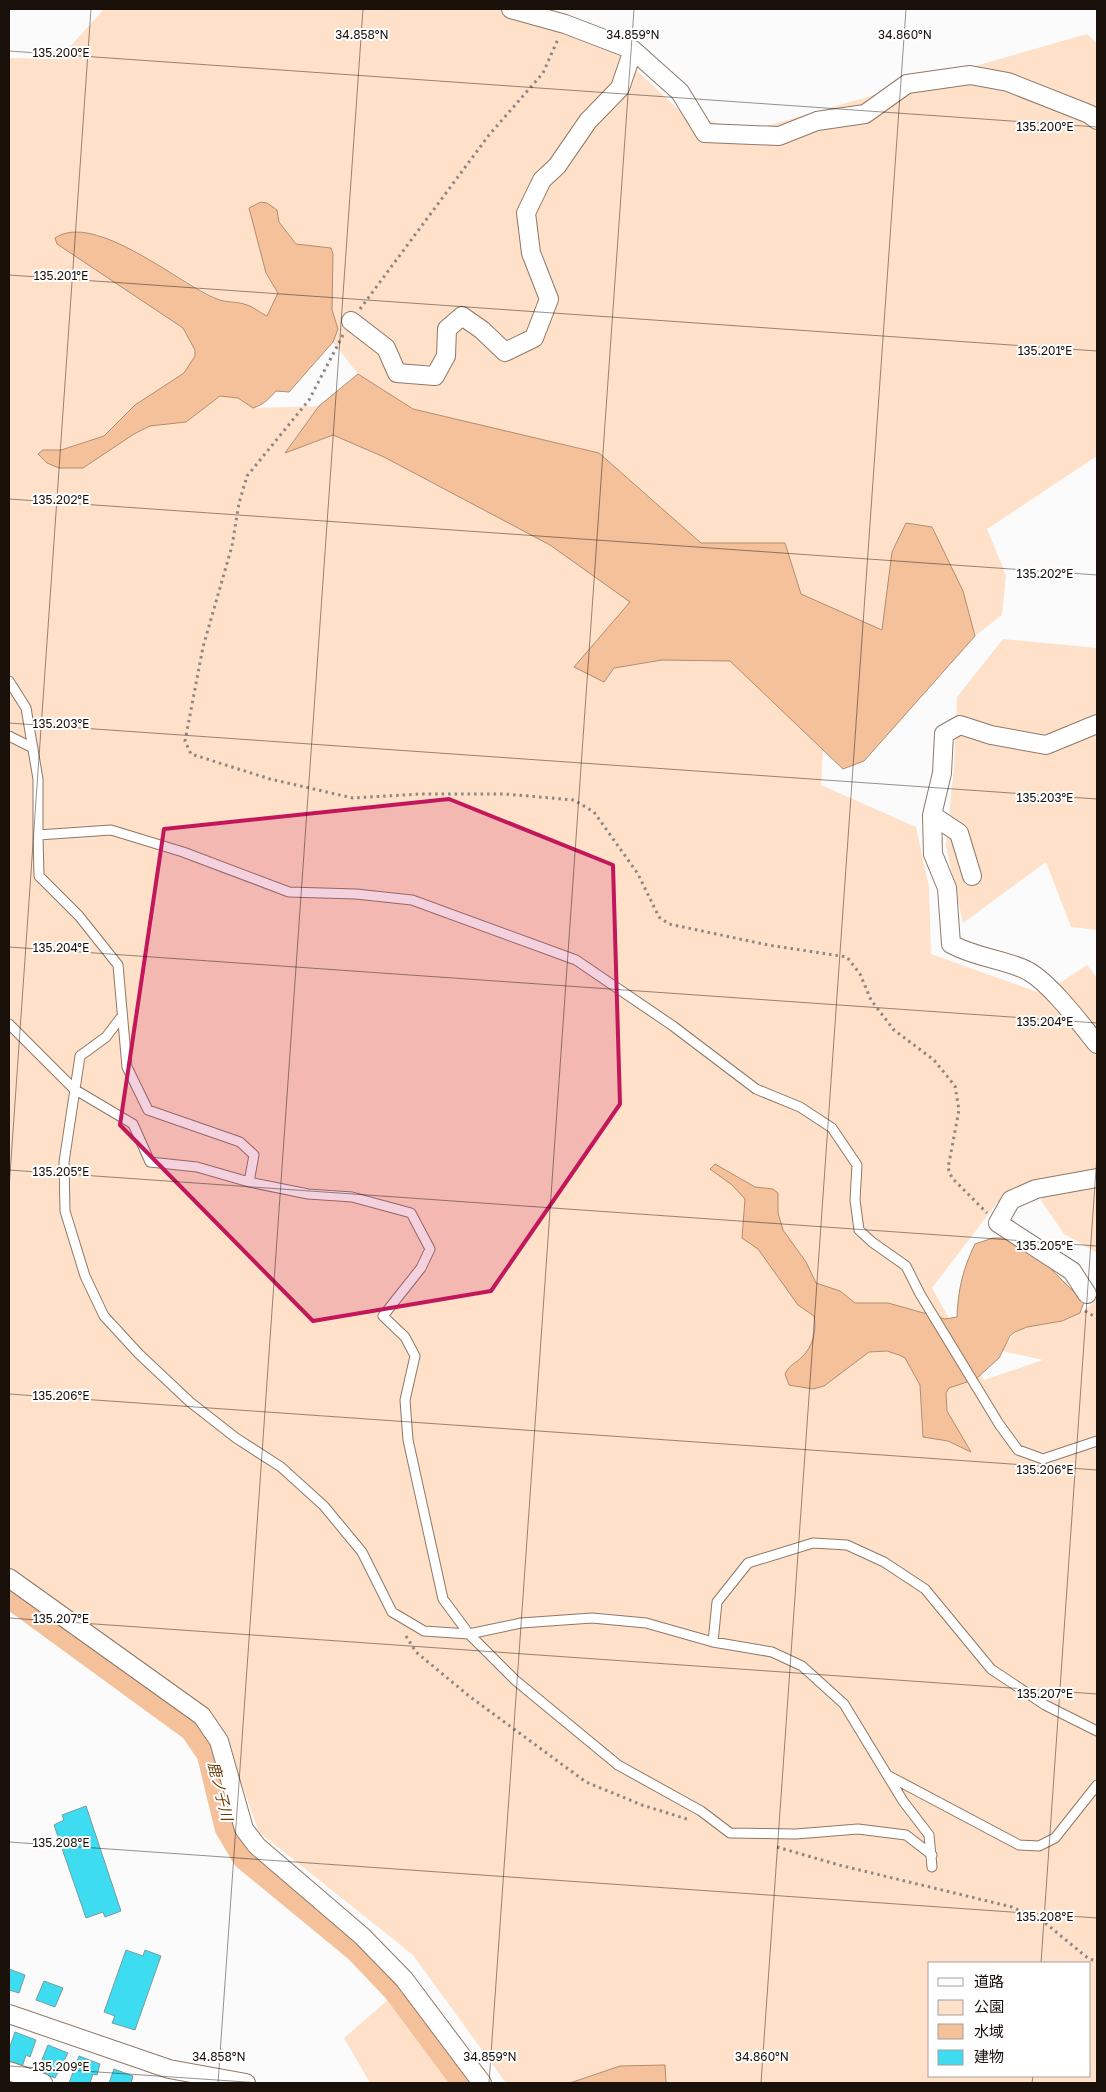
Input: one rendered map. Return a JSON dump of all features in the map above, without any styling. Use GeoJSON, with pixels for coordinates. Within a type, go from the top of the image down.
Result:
{"type":"FeatureCollection","features":[{"type":"Feature","properties":{"kind":"street"},"geometry":{"type":"LineString","coordinates":[[512,9],[565,24],[632,50],[680,92],[705,133],[779,136],[817,121],[864,114],[906,84],[970,75],[1008,82],[1097,120]]}},
{"type":"Feature","properties":{"kind":"street"},"geometry":{"type":"LineString","coordinates":[[351,321],[386,348],[397,373],[435,376],[446,356],[447,329],[462,316],[482,330],[505,352],[534,338],[549,299],[531,254],[526,214],[542,180],[557,166],[588,121],[620,88],[632,50]]}},
{"type":"Feature","properties":{"kind":"street"},"geometry":{"type":"LineString","coordinates":[[1097,724],[1046,745],[991,735],[960,725],[944,734],[942,773],[932,815],[933,854],[947,888],[952,944],[964,951],[1029,971],[1061,1000],[1097,1044]]}},
{"type":"Feature","properties":{"kind":"street"},"geometry":{"type":"LineString","coordinates":[[932,815],[959,833],[972,876]]}},
{"type":"Feature","properties":{"kind":"street"},"geometry":{"type":"LineString","coordinates":[[1087,1294],[1072,1271],[998,1224],[1011,1200],[1036,1189],[1097,1178]]}},
{"type":"Feature","properties":{"kind":"street"},"geometry":{"type":"LineString","coordinates":[[9,1578],[202,1716],[219,1742],[244,1829],[257,1846],[362,1936],[404,1979],[482,2083]]}},
{"type":"Feature","properties":{"kind":"street"},"geometry":{"type":"LineString","coordinates":[[9,2014],[169,2070],[246,2083]]}},
{"type":"Feature","properties":{"kind":"street"},"geometry":{"type":"LineString","coordinates":[[9,2072],[42,2083]]}},
{"type":"Feature","properties":{"kind":"lane"},"geometry":{"type":"LineString","coordinates":[[9,681],[26,708],[38,779],[39,876],[79,916],[118,965],[127,1067],[148,1110],[240,1142],[254,1155],[249,1182]]}},
{"type":"Feature","properties":{"kind":"lane"},"geometry":{"type":"LineString","coordinates":[[9,736],[33,748]]}},
{"type":"Feature","properties":{"kind":"lane"},"geometry":{"type":"LineString","coordinates":[[38,835],[111,830],[183,852],[289,892],[356,894],[412,900],[576,960],[673,1026],[756,1089],[800,1107],[832,1128],[857,1165],[855,1200],[859,1230],[872,1242],[906,1266],[920,1294],[994,1416],[1018,1450],[1043,1459],[1097,1441]]}},
{"type":"Feature","properties":{"kind":"lane"},"geometry":{"type":"LineString","coordinates":[[122,1016],[106,1037],[80,1056],[64,1162],[65,1211],[85,1276],[104,1316],[140,1354],[190,1402],[236,1438],[281,1467],[324,1506],[362,1552],[392,1612],[424,1631],[468,1634],[521,1623],[592,1618],[646,1623],[714,1642],[772,1652],[802,1666],[844,1704],[904,1801],[929,1835],[932,1868]]}},
{"type":"Feature","properties":{"kind":"lane"},"geometry":{"type":"LineString","coordinates":[[9,1024],[74,1089],[132,1124],[150,1162],[197,1167],[249,1182],[308,1194],[352,1197],[411,1213],[430,1249],[421,1268],[383,1316],[405,1337],[415,1356],[405,1400],[408,1440],[443,1599],[468,1634],[515,1680],[618,1765],[700,1811],[730,1833],[796,1834],[858,1829],[906,1835],[932,1855]]}},
{"type":"Feature","properties":{"kind":"lane"},"geometry":{"type":"LineString","coordinates":[[714,1642],[717,1602],[748,1563],[813,1543],[847,1546],[884,1562],[925,1589],[991,1669],[1046,1705],[1097,1731]]}},
{"type":"Feature","properties":{"kind":"lane"},"geometry":{"type":"LineString","coordinates":[[889,1776],[1018,1845],[1039,1846],[1056,1838],[1097,1785]]}},
{"type":"Feature","properties":{"kind":"path"},"geometry":{"type":"LineString","coordinates":[[565,24],[543,73],[489,135],[351,321],[309,400],[247,476],[239,503],[232,546],[203,647],[185,741],[191,754],[270,779],[353,798],[420,794],[486,794],[574,800],[594,812],[638,874],[658,917],[669,924],[768,946],[847,957],[860,974],[871,1000],[894,1030],[934,1060],[955,1086],[959,1110],[948,1168],[952,1178],[998,1224]]}},
{"type":"Feature","properties":{"kind":"path"},"geometry":{"type":"LineString","coordinates":[[392,1612],[416,1652],[469,1696],[586,1782],[642,1805],[695,1822]]}},
{"type":"Feature","properties":{"kind":"path"},"geometry":{"type":"LineString","coordinates":[[775,1846],[839,1865],[1012,1907],[1044,1922],[1089,1958],[1097,1961]]}},
{"type":"Feature","properties":{"kind":"highlighted area"},"geometry":{"type":"Polygon","coordinates":[[[449,799],[613,865],[620,1104],[491,1291],[313,1321],[120,1125],[164,829],[449,799]]]}},
{"type":"Feature","properties":{"kind":"green space"},"geometry":{"type":"Polygon","coordinates":[[[104,9],[549,9],[585,22],[680,111],[745,132],[1087,34],[1097,43],[1097,456],[987,529],[1006,575],[1002,615],[975,636],[963,591],[906,523],[892,552],[882,630],[801,594],[785,543],[701,543],[599,453],[413,409],[358,374],[333,342],[338,329],[332,310],[330,285],[279,222],[277,210],[266,273],[278,293],[267,316],[247,305],[217,299],[98,234],[57,244],[183,328],[195,350],[195,356],[184,373],[135,405],[104,436],[61,450],[43,450],[47,463],[134,434],[150,426],[186,422],[220,396],[238,398],[253,408],[319,406],[285,452],[333,435],[384,457],[550,545],[631,602],[574,668],[614,668],[662,660],[730,661],[823,749],[821,785],[916,827],[929,887],[931,954],[1043,994],[1087,965],[1097,978],[1097,1168],[1037,1184],[997,1203],[932,1288],[984,1380],[1043,1360],[1003,1351],[1014,1334],[1026,1327],[1071,1318],[1097,1300],[1097,2083],[666,2083],[665,2065],[620,2066],[570,2083],[506,2083],[413,1955],[259,1832],[219,1722],[9,1567],[9,58],[59,59],[104,9]]]}},
{"type":"Feature","properties":{"kind":"green space"},"geometry":{"type":"Polygon","coordinates":[[[1003,639],[1097,648],[1097,930],[1071,927],[1046,862],[963,923],[946,846],[954,767],[957,697],[1003,639]]]}},
{"type":"Feature","properties":{"kind":"green space"},"geometry":{"type":"Polygon","coordinates":[[[1097,1176],[1097,1253],[1064,1234],[1040,1199],[1097,1176]]]}},
{"type":"Feature","properties":{"kind":"green space"},"geometry":{"type":"Polygon","coordinates":[[[389,1999],[454,2083],[370,2083],[344,2038],[389,1999]]]}},
{"type":"Feature","properties":{"kind":"water"},"geometry":{"type":"Polygon","coordinates":[[[261,202],[267,203],[277,210],[279,222],[296,244],[331,248],[333,254],[332,310],[338,329],[333,342],[289,392],[276,391],[257,407],[253,408],[238,398],[220,396],[186,422],[150,426],[134,434],[83,468],[59,468],[47,463],[38,454],[43,450],[61,450],[104,436],[135,405],[184,373],[195,356],[195,350],[183,328],[57,244],[55,238],[72,232],[92,234],[114,241],[217,299],[247,305],[267,316],[278,293],[266,273],[249,208],[261,202]]]}},
{"type":"Feature","properties":{"kind":"water"},"geometry":{"type":"Polygon","coordinates":[[[358,374],[413,409],[599,453],[701,543],[785,543],[801,594],[882,630],[892,552],[906,523],[932,527],[963,591],[975,636],[864,761],[843,769],[730,661],[662,660],[614,668],[604,682],[574,667],[630,602],[550,545],[384,457],[333,435],[285,453],[319,406],[358,374]]]}},
{"type":"Feature","properties":{"kind":"water"},"geometry":{"type":"Polygon","coordinates":[[[715,1164],[755,1187],[773,1189],[778,1193],[778,1213],[783,1230],[806,1262],[816,1283],[840,1291],[855,1303],[888,1303],[945,1319],[957,1317],[962,1279],[975,1244],[993,1238],[1006,1238],[1047,1265],[1084,1302],[1080,1313],[1062,1321],[1027,1327],[1015,1332],[1010,1336],[999,1358],[976,1379],[949,1388],[946,1393],[947,1411],[971,1452],[948,1441],[923,1437],[920,1385],[905,1358],[899,1355],[887,1351],[869,1352],[824,1386],[813,1389],[789,1385],[785,1374],[806,1353],[811,1343],[814,1333],[814,1316],[798,1305],[758,1249],[742,1238],[745,1199],[732,1185],[710,1169],[715,1164]]]}},
{"type":"Feature","properties":{"kind":"water"},"geometry":{"type":"Polygon","coordinates":[[[665,2065],[666,2083],[570,2083],[620,2066],[665,2065]]]}},
{"type":"Feature","properties":{"kind":"building"},"geometry":{"type":"Polygon","coordinates":[[[86,1806],[121,1911],[105,1917],[103,1912],[86,1918],[54,1825],[64,1820],[62,1815],[86,1806]]]}},
{"type":"Feature","properties":{"kind":"building"},"geometry":{"type":"Polygon","coordinates":[[[126,1950],[143,1956],[145,1950],[161,1956],[135,2030],[112,2023],[115,2016],[104,2012],[126,1950]]]}},
{"type":"Feature","properties":{"kind":"building"},"geometry":{"type":"Polygon","coordinates":[[[9,1969],[25,1975],[19,1993],[9,1990],[9,1969]]]}},
{"type":"Feature","properties":{"kind":"building"},"geometry":{"type":"Polygon","coordinates":[[[44,1981],[63,1988],[55,2007],[36,2000],[44,1981]]]}},
{"type":"Feature","properties":{"kind":"building"},"geometry":{"type":"Polygon","coordinates":[[[15,2032],[36,2040],[30,2057],[26,2055],[22,2067],[9,2062],[9,2049],[15,2032]]]}},
{"type":"Feature","properties":{"kind":"building"},"geometry":{"type":"Polygon","coordinates":[[[48,2045],[68,2053],[55,2078],[37,2072],[48,2045]]]}},
{"type":"Feature","properties":{"kind":"building"},"geometry":{"type":"Polygon","coordinates":[[[79,2056],[100,2064],[97,2075],[93,2074],[90,2083],[69,2083],[79,2056]]]}},
{"type":"Feature","properties":{"kind":"building"},"geometry":{"type":"Polygon","coordinates":[[[114,2069],[133,2076],[131,2083],[109,2083],[114,2069]]]}},
{"type":"Feature","properties":{"kind":"waterway","name":"鹿ノ子川"},"geometry":{"type":"LineString","coordinates":[[9,1593],[194,1728],[211,1753],[229,1827],[246,1856],[358,1948],[397,1989],[467,2083]]}}]}
